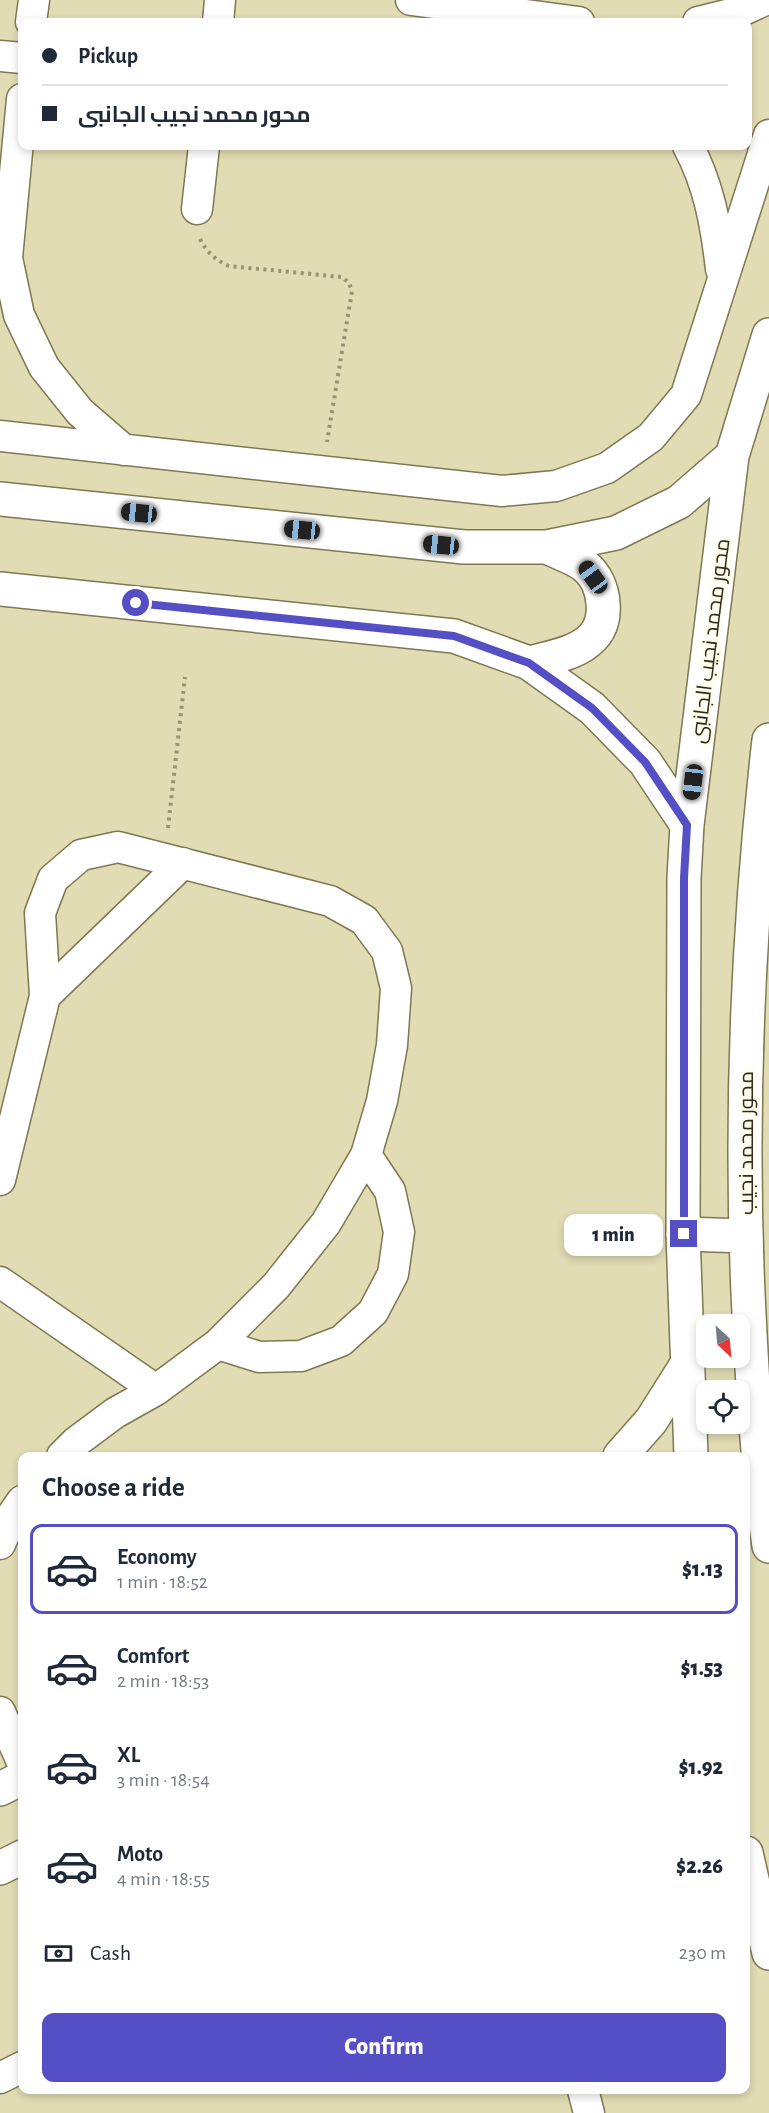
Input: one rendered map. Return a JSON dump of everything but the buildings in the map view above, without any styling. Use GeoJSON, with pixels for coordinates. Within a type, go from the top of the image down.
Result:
{"type":"FeatureCollection","features":[{"type":"Feature","properties":{"kind":"street"},"geometry":{"type":"LineString","coordinates":[[32,18],[34,0]]}},
{"type":"Feature","properties":{"kind":"street"},"geometry":{"type":"LineString","coordinates":[[218,18],[220,0]]}},
{"type":"Feature","properties":{"kind":"street"},"geometry":{"type":"LineString","coordinates":[[411,0],[548,18]]}},
{"type":"Feature","properties":{"kind":"street"},"geometry":{"type":"LineString","coordinates":[[714,18],[739,12],[765,0]]}},
{"type":"Feature","properties":{"kind":"street"},"geometry":{"type":"LineString","coordinates":[[0,56],[18,58]]}},
{"type":"Feature","properties":{"kind":"street"},"geometry":{"type":"LineString","coordinates":[[0,436],[502,491],[556,486],[607,468],[651,437],[686,395],[769,135]]}},
{"type":"Feature","properties":{"kind":"street"},"geometry":{"type":"LineString","coordinates":[[18,137],[4,269],[19,315],[44,367],[80,412],[124,450]]}},
{"type":"Feature","properties":{"kind":"street"},"geometry":{"type":"LineString","coordinates":[[197,209],[204,150]]}},
{"type":"Feature","properties":{"kind":"street"},"geometry":{"type":"LineString","coordinates":[[690,150],[699,166],[716,223],[722,282]]}},
{"type":"Feature","properties":{"kind":"street","name":"محور محمد نجيب الجانبى"},"geometry":{"type":"LineString","coordinates":[[691,1452],[684,1234],[684,878],[687,825],[732,456],[769,335]]}},
{"type":"Feature","properties":{"kind":"street"},"geometry":{"type":"LineString","coordinates":[[0,499],[464,547],[548,548],[616,533],[679,502],[732,456]]}},
{"type":"Feature","properties":{"kind":"street"},"geometry":{"type":"LineString","coordinates":[[529,663],[570,654],[592,639],[604,615],[602,588],[585,566],[548,548]]}},
{"type":"Feature","properties":{"kind":"street"},"geometry":{"type":"LineString","coordinates":[[0,589],[454,636],[529,663],[592,708],[645,762],[687,825]]}},
{"type":"Feature","properties":{"kind":"street","name":"محور محمد نجيب"},"geometry":{"type":"LineString","coordinates":[[769,740],[749,957],[745,1096],[746,1236],[752,1384],[769,1546]]}},
{"type":"Feature","properties":{"kind":"street"},"geometry":{"type":"LineString","coordinates":[[0,1180],[45,996],[40,913],[53,879],[81,855],[118,847],[330,901],[364,920],[387,951],[396,988],[393,1045],[382,1101],[366,1155],[319,1232],[276,1286],[219,1344],[156,1390],[115,1413],[66,1452]]}},
{"type":"Feature","properties":{"kind":"street"},"geometry":{"type":"LineString","coordinates":[[45,996],[174,861]]}},
{"type":"Feature","properties":{"kind":"street"},"geometry":{"type":"LineString","coordinates":[[219,1344],[259,1357],[301,1356],[341,1341],[373,1312],[393,1274],[399,1232],[390,1191],[366,1155]]}},
{"type":"Feature","properties":{"kind":"street"},"geometry":{"type":"LineString","coordinates":[[684,1234],[746,1236]]}},
{"type":"Feature","properties":{"kind":"street"},"geometry":{"type":"LineString","coordinates":[[0,1282],[156,1390]]}},
{"type":"Feature","properties":{"kind":"street"},"geometry":{"type":"LineString","coordinates":[[624,1452],[651,1421],[687,1364]]}},
{"type":"Feature","properties":{"kind":"street"},"geometry":{"type":"LineString","coordinates":[[0,1544],[12,1508]]}},
{"type":"Feature","properties":{"kind":"street"},"geometry":{"type":"LineString","coordinates":[[0,1712],[18,1753]]}},
{"type":"Feature","properties":{"kind":"street"},"geometry":{"type":"LineString","coordinates":[[0,1789],[18,1780]]}},
{"type":"Feature","properties":{"kind":"street"},"geometry":{"type":"LineString","coordinates":[[0,1868],[18,1859]]}},
{"type":"Feature","properties":{"kind":"street"},"geometry":{"type":"LineString","coordinates":[[750,1871],[769,1953]]}},
{"type":"Feature","properties":{"kind":"street"},"geometry":{"type":"LineString","coordinates":[[0,2078],[18,2069]]}},
{"type":"Feature","properties":{"kind":"street"},"geometry":{"type":"LineString","coordinates":[[584,2094],[589,2113]]}},
{"type":"Feature","properties":{"kind":"path"},"geometry":{"type":"LineString","coordinates":[[197,209],[196,224],[199,238],[206,250],[217,260],[230,266],[342,277],[351,287],[322,471]]}},
{"type":"Feature","properties":{"kind":"path"},"geometry":{"type":"LineString","coordinates":[[174,861],[185,677]]}},
{"type":"Feature","properties":{"kind":"route"},"geometry":{"type":"LineString","coordinates":[[136,603],[454,636],[529,663],[592,708],[645,762],[687,825],[684,878],[684,1234]]}}]}
